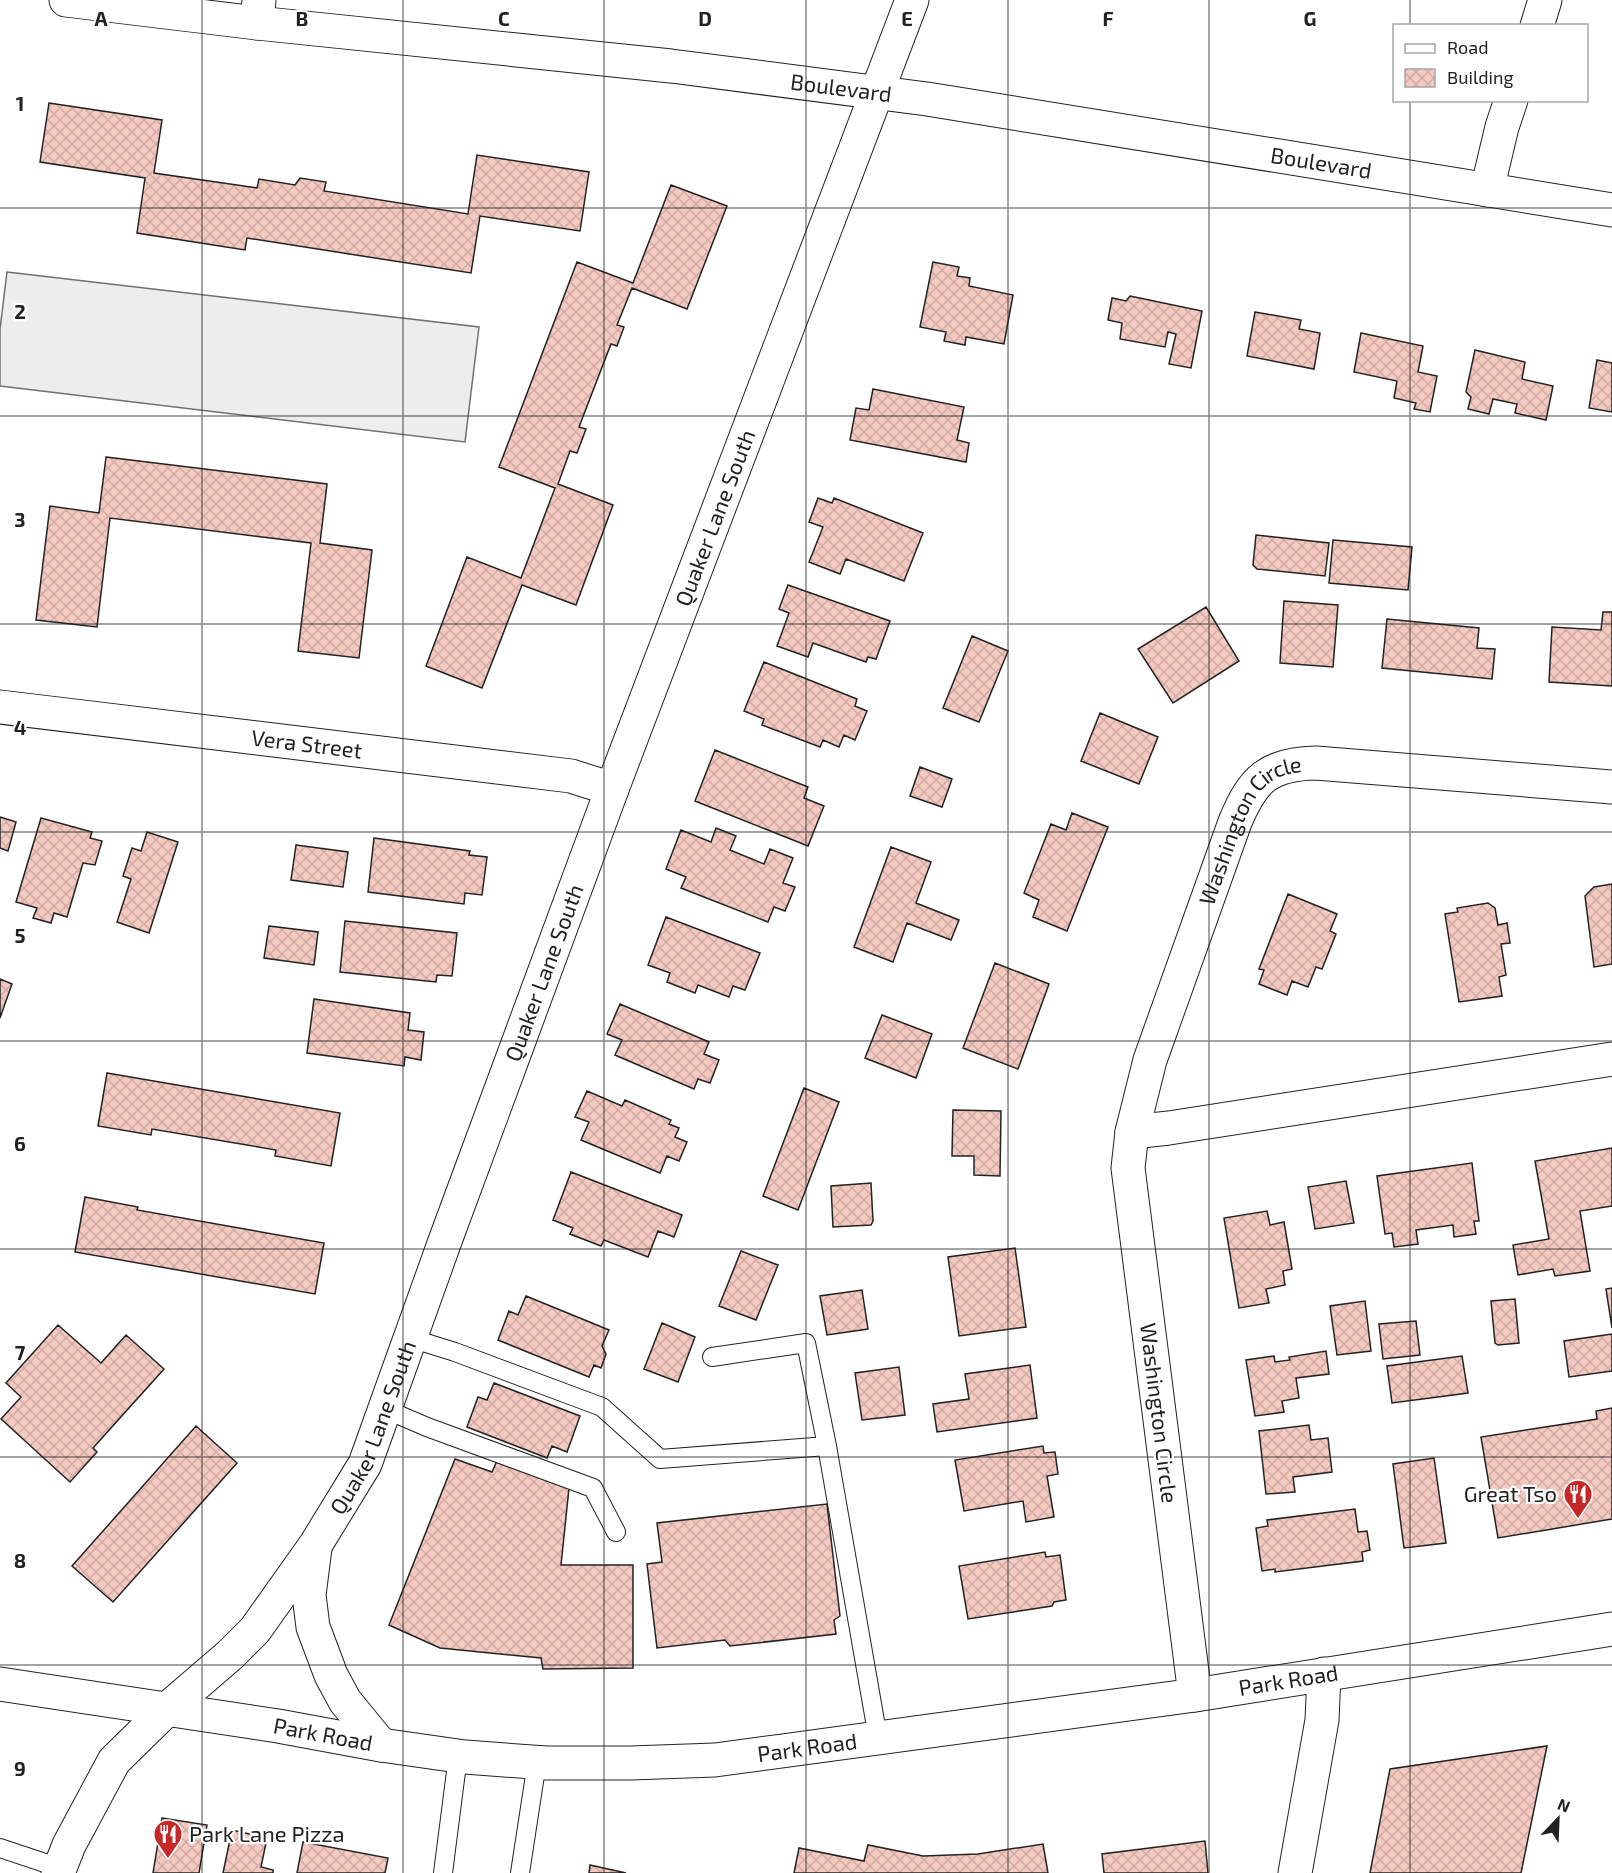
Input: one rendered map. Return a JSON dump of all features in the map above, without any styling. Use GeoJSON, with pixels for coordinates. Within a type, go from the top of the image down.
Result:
{"type":"FeatureCollection","features":[{"type":"Feature","properties":{"kind":"main road","name":"Boulevard"},"geometry":{"type":"LineString","coordinates":[[66,0],[258,11],[927,99],[1612,210]]}},
{"type":"Feature","properties":{"kind":"main road","name":"Quaker Lane South"},"geometry":{"type":"LineString","coordinates":[[59,1871],[69,1845],[114,1761],[166,1710],[255,1630],[316,1544],[365,1464],[612,789],[912,0]]}},
{"type":"Feature","properties":{"kind":"main road"},"geometry":{"type":"LineString","coordinates":[[1538,24],[1545,0]]}},
{"type":"Feature","properties":{"kind":"main road"},"geometry":{"type":"LineString","coordinates":[[1487,190],[1510,102]]}},
{"type":"Feature","properties":{"kind":"main road","name":"Vera Street"},"geometry":{"type":"LineString","coordinates":[[0,706],[571,776],[612,789]]}},
{"type":"Feature","properties":{"kind":"main road","name":"Washington Circle"},"geometry":{"type":"LineString","coordinates":[[1196,1695],[1128,1168],[1132,1132],[1150,1060],[1245,799],[1258,782],[1274,770],[1296,763],[1612,787]]}},
{"type":"Feature","properties":{"kind":"main road"},"geometry":{"type":"LineString","coordinates":[[1132,1132],[1612,1059]]}},
{"type":"Feature","properties":{"kind":"main road"},"geometry":{"type":"LineString","coordinates":[[316,1544],[309,1594],[313,1627],[331,1675],[345,1701],[381,1745]]}},
{"type":"Feature","properties":{"kind":"main road","name":"Park Road"},"geometry":{"type":"LineString","coordinates":[[0,1684],[458,1756],[537,1762],[631,1763],[715,1760],[1196,1695],[1612,1629]]}},
{"type":"Feature","properties":{"kind":"main road"},"geometry":{"type":"LineString","coordinates":[[1295,1873],[1322,1720],[1324,1674]]}},
{"type":"Feature","properties":{"kind":"lane"},"geometry":{"type":"LineString","coordinates":[[410,1338],[456,1352],[602,1407],[660,1459],[826,1446]]}},
{"type":"Feature","properties":{"kind":"lane"},"geometry":{"type":"LineString","coordinates":[[712,1357],[806,1343],[878,1738]]}},
{"type":"Feature","properties":{"kind":"lane"},"geometry":{"type":"LineString","coordinates":[[385,1409],[427,1427],[593,1488],[616,1532]]}},
{"type":"Feature","properties":{"kind":"lane"},"geometry":{"type":"LineString","coordinates":[[442,1873],[458,1756]]}},
{"type":"Feature","properties":{"kind":"lane"},"geometry":{"type":"LineString","coordinates":[[520,1873],[537,1762]]}},
{"type":"Feature","properties":{"kind":"lane"},"geometry":{"type":"LineString","coordinates":[[0,1848],[59,1871]]}},
{"type":"Feature","properties":{"kind":"shaded area"},"geometry":{"type":"Polygon","coordinates":[[[7,272],[479,327],[465,442],[0,386],[0,329],[7,272]]]}},
{"type":"Feature","properties":{"kind":"building"},"geometry":{"type":"Polygon","coordinates":[[[49,103],[162,120],[154,173],[257,188],[259,179],[295,185],[300,178],[326,182],[324,191],[468,214],[477,155],[589,172],[580,231],[480,216],[471,273],[247,238],[245,250],[137,233],[145,178],[40,162],[49,103]]]}},
{"type":"Feature","properties":{"kind":"building"},"geometry":{"type":"Polygon","coordinates":[[[671,185],[727,206],[687,309],[632,288],[617,325],[624,327],[617,346],[611,344],[579,427],[586,429],[577,453],[570,451],[558,484],[613,505],[576,605],[522,585],[482,688],[426,666],[467,557],[521,578],[555,488],[499,467],[577,262],[633,283],[671,185]]]}},
{"type":"Feature","properties":{"kind":"building"},"geometry":{"type":"Polygon","coordinates":[[[933,262],[959,267],[957,276],[970,278],[969,286],[1013,295],[1004,344],[966,337],[965,345],[944,341],[946,332],[920,327],[933,262]]]}},
{"type":"Feature","properties":{"kind":"building"},"geometry":{"type":"Polygon","coordinates":[[[1130,296],[1202,311],[1191,368],[1169,364],[1176,334],[1168,332],[1165,347],[1120,339],[1122,323],[1108,320],[1112,298],[1126,301],[1130,296]]]}},
{"type":"Feature","properties":{"kind":"building"},"geometry":{"type":"Polygon","coordinates":[[[1255,312],[1301,320],[1299,329],[1320,333],[1314,369],[1247,356],[1255,312]]]}},
{"type":"Feature","properties":{"kind":"building"},"geometry":{"type":"Polygon","coordinates":[[[1361,333],[1423,346],[1418,372],[1437,376],[1430,412],[1414,409],[1416,403],[1394,398],[1397,381],[1354,372],[1361,333]]]}},
{"type":"Feature","properties":{"kind":"building"},"geometry":{"type":"Polygon","coordinates":[[[1475,350],[1525,362],[1522,379],[1553,386],[1546,420],[1515,413],[1517,404],[1493,399],[1489,414],[1468,409],[1471,397],[1466,392],[1475,350]]]}},
{"type":"Feature","properties":{"kind":"building"},"geometry":{"type":"Polygon","coordinates":[[[1597,360],[1612,363],[1612,412],[1589,408],[1597,360]]]}},
{"type":"Feature","properties":{"kind":"building"},"geometry":{"type":"Polygon","coordinates":[[[873,389],[964,407],[957,440],[969,443],[966,462],[850,440],[856,408],[869,410],[873,389]]]}},
{"type":"Feature","properties":{"kind":"building"},"geometry":{"type":"Polygon","coordinates":[[[106,457],[327,484],[320,543],[372,550],[359,658],[298,651],[311,543],[110,518],[97,627],[36,620],[50,506],[99,513],[106,457]]]}},
{"type":"Feature","properties":{"kind":"building"},"geometry":{"type":"Polygon","coordinates":[[[818,498],[832,503],[834,498],[923,533],[904,581],[846,559],[840,574],[809,562],[823,527],[809,522],[818,498]]]}},
{"type":"Feature","properties":{"kind":"building"},"geometry":{"type":"Polygon","coordinates":[[[1256,535],[1329,543],[1325,576],[1257,569],[1253,565],[1256,535]]]}},
{"type":"Feature","properties":{"kind":"building"},"geometry":{"type":"Polygon","coordinates":[[[1333,540],[1412,547],[1408,590],[1329,583],[1333,540]]]}},
{"type":"Feature","properties":{"kind":"building"},"geometry":{"type":"Polygon","coordinates":[[[788,585],[890,621],[876,659],[868,657],[866,662],[813,643],[808,657],[777,646],[789,613],[779,609],[788,585]]]}},
{"type":"Feature","properties":{"kind":"building"},"geometry":{"type":"Polygon","coordinates":[[[1284,601],[1338,605],[1333,667],[1280,663],[1284,601]]]}},
{"type":"Feature","properties":{"kind":"building"},"geometry":{"type":"Polygon","coordinates":[[[1206,607],[1239,661],[1173,703],[1138,649],[1206,607]]]}},
{"type":"Feature","properties":{"kind":"building"},"geometry":{"type":"Polygon","coordinates":[[[1603,612],[1612,612],[1612,686],[1549,682],[1552,627],[1601,630],[1603,612]]]}},
{"type":"Feature","properties":{"kind":"building"},"geometry":{"type":"Polygon","coordinates":[[[1387,619],[1479,628],[1477,648],[1495,649],[1492,679],[1382,668],[1387,619]]]}},
{"type":"Feature","properties":{"kind":"building"},"geometry":{"type":"Polygon","coordinates":[[[972,636],[1008,651],[979,722],[943,708],[972,636]]]}},
{"type":"Feature","properties":{"kind":"building"},"geometry":{"type":"Polygon","coordinates":[[[764,662],[857,699],[855,706],[867,711],[855,740],[844,735],[839,747],[823,740],[820,747],[762,725],[764,719],[744,711],[764,662]]]}},
{"type":"Feature","properties":{"kind":"building"},"geometry":{"type":"Polygon","coordinates":[[[1100,713],[1158,737],[1139,784],[1081,761],[1100,713]]]}},
{"type":"Feature","properties":{"kind":"building"},"geometry":{"type":"Polygon","coordinates":[[[715,750],[808,787],[804,798],[824,806],[808,846],[695,801],[715,750]]]}},
{"type":"Feature","properties":{"kind":"building"},"geometry":{"type":"Polygon","coordinates":[[[920,767],[952,779],[942,807],[910,796],[920,767]]]}},
{"type":"Feature","properties":{"kind":"building"},"geometry":{"type":"Polygon","coordinates":[[[1072,813],[1108,827],[1067,931],[1033,917],[1039,900],[1024,893],[1051,824],[1066,830],[1072,813]]]}},
{"type":"Feature","properties":{"kind":"building"},"geometry":{"type":"Polygon","coordinates":[[[0,817],[16,822],[8,851],[0,848],[0,817]]]}},
{"type":"Feature","properties":{"kind":"building"},"geometry":{"type":"Polygon","coordinates":[[[41,818],[92,832],[90,838],[102,841],[95,865],[83,863],[67,917],[54,913],[51,923],[33,918],[37,908],[16,902],[41,818]]]}},
{"type":"Feature","properties":{"kind":"building"},"geometry":{"type":"Polygon","coordinates":[[[716,828],[736,836],[730,850],[764,864],[770,849],[793,858],[783,883],[795,887],[785,911],[774,907],[768,922],[681,888],[686,877],[666,869],[681,830],[711,842],[716,828]]]}},
{"type":"Feature","properties":{"kind":"building"},"geometry":{"type":"Polygon","coordinates":[[[147,832],[178,842],[149,933],[117,922],[131,879],[123,876],[132,848],[141,851],[147,832]]]}},
{"type":"Feature","properties":{"kind":"building"},"geometry":{"type":"Polygon","coordinates":[[[374,838],[470,851],[469,855],[487,857],[482,895],[465,893],[464,904],[368,892],[374,838]]]}},
{"type":"Feature","properties":{"kind":"building"},"geometry":{"type":"Polygon","coordinates":[[[296,845],[348,852],[343,887],[291,880],[296,845]]]}},
{"type":"Feature","properties":{"kind":"building"},"geometry":{"type":"Polygon","coordinates":[[[891,847],[931,862],[916,903],[959,920],[951,940],[907,923],[893,962],[854,947],[891,847]]]}},
{"type":"Feature","properties":{"kind":"building"},"geometry":{"type":"Polygon","coordinates":[[[1612,884],[1612,964],[1594,967],[1585,896],[1594,887],[1612,884]]]}},
{"type":"Feature","properties":{"kind":"building"},"geometry":{"type":"Polygon","coordinates":[[[1288,894],[1337,914],[1330,931],[1336,934],[1322,969],[1316,967],[1308,987],[1292,981],[1287,995],[1259,984],[1264,970],[1259,969],[1288,894]]]}},
{"type":"Feature","properties":{"kind":"building"},"geometry":{"type":"Polygon","coordinates":[[[1488,903],[1495,908],[1498,925],[1507,923],[1510,943],[1501,944],[1506,975],[1499,977],[1502,996],[1459,1002],[1445,914],[1458,912],[1457,908],[1488,903]]]}},
{"type":"Feature","properties":{"kind":"building"},"geometry":{"type":"Polygon","coordinates":[[[666,917],[760,953],[745,990],[733,986],[729,997],[698,985],[695,993],[667,982],[670,973],[648,965],[666,917]]]}},
{"type":"Feature","properties":{"kind":"building"},"geometry":{"type":"Polygon","coordinates":[[[345,921],[457,933],[452,976],[437,975],[436,982],[340,972],[345,921]]]}},
{"type":"Feature","properties":{"kind":"building"},"geometry":{"type":"Polygon","coordinates":[[[269,926],[318,932],[314,965],[264,958],[269,926]]]}},
{"type":"Feature","properties":{"kind":"building"},"geometry":{"type":"Polygon","coordinates":[[[995,963],[1049,984],[1018,1069],[963,1048],[995,963]]]}},
{"type":"Feature","properties":{"kind":"building"},"geometry":{"type":"Polygon","coordinates":[[[0,979],[12,984],[0,1018],[0,979]]]}},
{"type":"Feature","properties":{"kind":"building"},"geometry":{"type":"Polygon","coordinates":[[[314,999],[410,1013],[408,1030],[424,1032],[421,1060],[405,1057],[404,1066],[307,1053],[314,999]]]}},
{"type":"Feature","properties":{"kind":"building"},"geometry":{"type":"Polygon","coordinates":[[[620,1004],[709,1042],[704,1054],[719,1060],[710,1083],[698,1079],[694,1089],[615,1055],[622,1040],[607,1034],[620,1004]]]}},
{"type":"Feature","properties":{"kind":"building"},"geometry":{"type":"Polygon","coordinates":[[[882,1015],[932,1034],[916,1078],[865,1058],[882,1015]]]}},
{"type":"Feature","properties":{"kind":"building"},"geometry":{"type":"Polygon","coordinates":[[[107,1073],[340,1113],[331,1166],[275,1156],[276,1150],[152,1129],[151,1135],[98,1126],[107,1073]]]}},
{"type":"Feature","properties":{"kind":"building"},"geometry":{"type":"Polygon","coordinates":[[[804,1088],[839,1102],[798,1210],[763,1196],[804,1088]]]}},
{"type":"Feature","properties":{"kind":"building"},"geometry":{"type":"Polygon","coordinates":[[[587,1091],[622,1106],[625,1100],[671,1120],[669,1124],[679,1128],[675,1137],[687,1142],[679,1161],[667,1156],[660,1173],[581,1140],[589,1122],[575,1117],[587,1091]]]}},
{"type":"Feature","properties":{"kind":"building"},"geometry":{"type":"Polygon","coordinates":[[[953,1110],[1001,1111],[1000,1176],[974,1175],[974,1156],[952,1156],[953,1110]]]}},
{"type":"Feature","properties":{"kind":"building"},"geometry":{"type":"Polygon","coordinates":[[[1612,1148],[1612,1206],[1580,1211],[1590,1271],[1555,1276],[1553,1269],[1518,1275],[1513,1245],[1549,1239],[1535,1161],[1612,1148]]]}},
{"type":"Feature","properties":{"kind":"building"},"geometry":{"type":"Polygon","coordinates":[[[1472,1163],[1479,1221],[1474,1221],[1476,1234],[1454,1237],[1453,1225],[1416,1230],[1418,1244],[1394,1247],[1392,1233],[1385,1234],[1377,1176],[1472,1163]]]}},
{"type":"Feature","properties":{"kind":"building"},"geometry":{"type":"Polygon","coordinates":[[[571,1172],[682,1215],[674,1237],[658,1231],[648,1257],[604,1240],[601,1246],[570,1234],[573,1228],[553,1220],[571,1172]]]}},
{"type":"Feature","properties":{"kind":"building"},"geometry":{"type":"Polygon","coordinates":[[[1346,1181],[1354,1223],[1315,1229],[1308,1187],[1346,1181]]]}},
{"type":"Feature","properties":{"kind":"building"},"geometry":{"type":"Polygon","coordinates":[[[871,1183],[873,1221],[871,1225],[833,1227],[831,1186],[871,1183]]]}},
{"type":"Feature","properties":{"kind":"building"},"geometry":{"type":"Polygon","coordinates":[[[85,1197],[138,1207],[137,1210],[324,1243],[315,1294],[75,1252],[85,1197]]]}},
{"type":"Feature","properties":{"kind":"building"},"geometry":{"type":"Polygon","coordinates":[[[1267,1211],[1270,1225],[1284,1222],[1292,1269],[1283,1271],[1285,1285],[1266,1289],[1269,1303],[1239,1308],[1224,1218],[1267,1211]]]}},
{"type":"Feature","properties":{"kind":"building"},"geometry":{"type":"Polygon","coordinates":[[[1015,1248],[1026,1327],[959,1336],[948,1257],[1015,1248]]]}},
{"type":"Feature","properties":{"kind":"building"},"geometry":{"type":"Polygon","coordinates":[[[741,1251],[778,1265],[756,1320],[719,1306],[741,1251]]]}},
{"type":"Feature","properties":{"kind":"building"},"geometry":{"type":"Polygon","coordinates":[[[1612,1288],[1612,1328],[1606,1289],[1612,1288]]]}},
{"type":"Feature","properties":{"kind":"building"},"geometry":{"type":"Polygon","coordinates":[[[862,1290],[868,1329],[827,1335],[820,1296],[862,1290]]]}},
{"type":"Feature","properties":{"kind":"building"},"geometry":{"type":"Polygon","coordinates":[[[526,1296],[609,1330],[602,1346],[606,1354],[601,1368],[594,1365],[589,1377],[498,1340],[509,1311],[518,1315],[526,1296]]]}},
{"type":"Feature","properties":{"kind":"building"},"geometry":{"type":"Polygon","coordinates":[[[1515,1299],[1519,1343],[1498,1345],[1495,1343],[1491,1301],[1515,1299]]]}},
{"type":"Feature","properties":{"kind":"building"},"geometry":{"type":"Polygon","coordinates":[[[1365,1301],[1371,1351],[1337,1355],[1330,1306],[1365,1301]]]}},
{"type":"Feature","properties":{"kind":"building"},"geometry":{"type":"Polygon","coordinates":[[[1416,1321],[1420,1355],[1383,1359],[1379,1324],[1416,1321]]]}},
{"type":"Feature","properties":{"kind":"building"},"geometry":{"type":"Polygon","coordinates":[[[662,1323],[695,1337],[678,1382],[644,1369],[662,1323]]]}},
{"type":"Feature","properties":{"kind":"building"},"geometry":{"type":"Polygon","coordinates":[[[58,1325],[101,1363],[126,1335],[164,1369],[93,1448],[97,1452],[70,1482],[1,1419],[21,1397],[6,1383],[58,1325]]]}},
{"type":"Feature","properties":{"kind":"building"},"geometry":{"type":"Polygon","coordinates":[[[1612,1334],[1612,1371],[1569,1377],[1564,1341],[1612,1334]]]}},
{"type":"Feature","properties":{"kind":"building"},"geometry":{"type":"Polygon","coordinates":[[[1326,1351],[1329,1374],[1296,1378],[1299,1398],[1282,1401],[1284,1412],[1255,1416],[1246,1360],[1274,1356],[1275,1362],[1290,1360],[1289,1357],[1326,1351]]]}},
{"type":"Feature","properties":{"kind":"building"},"geometry":{"type":"Polygon","coordinates":[[[1462,1356],[1468,1393],[1392,1403],[1387,1366],[1462,1356]]]}},
{"type":"Feature","properties":{"kind":"building"},"geometry":{"type":"Polygon","coordinates":[[[1030,1365],[1037,1418],[937,1432],[933,1404],[969,1399],[965,1374],[1030,1365]]]}},
{"type":"Feature","properties":{"kind":"building"},"geometry":{"type":"Polygon","coordinates":[[[899,1367],[905,1415],[862,1420],[855,1373],[899,1367]]]}},
{"type":"Feature","properties":{"kind":"building"},"geometry":{"type":"Polygon","coordinates":[[[494,1383],[580,1416],[567,1452],[552,1446],[547,1458],[467,1427],[478,1397],[487,1400],[494,1383]]]}},
{"type":"Feature","properties":{"kind":"building"},"geometry":{"type":"Polygon","coordinates":[[[1612,1408],[1612,1519],[1498,1538],[1481,1437],[1597,1419],[1596,1411],[1612,1408]]]}},
{"type":"Feature","properties":{"kind":"building"},"geometry":{"type":"Polygon","coordinates":[[[1309,1425],[1311,1440],[1328,1438],[1332,1472],[1293,1477],[1295,1492],[1266,1494],[1259,1431],[1309,1425]]]}},
{"type":"Feature","properties":{"kind":"building"},"geometry":{"type":"Polygon","coordinates":[[[196,1426],[237,1463],[113,1602],[72,1566],[196,1426]]]}},
{"type":"Feature","properties":{"kind":"building"},"geometry":{"type":"Polygon","coordinates":[[[1043,1446],[1044,1453],[1055,1452],[1058,1474],[1047,1476],[1054,1517],[1026,1522],[1023,1501],[964,1511],[955,1460],[1043,1446]]]}},
{"type":"Feature","properties":{"kind":"building"},"geometry":{"type":"Polygon","coordinates":[[[1434,1458],[1446,1543],[1404,1548],[1393,1464],[1434,1458]]]}},
{"type":"Feature","properties":{"kind":"building"},"geometry":{"type":"Polygon","coordinates":[[[455,1459],[492,1472],[497,1461],[569,1488],[561,1565],[633,1565],[633,1668],[543,1669],[541,1658],[440,1648],[389,1625],[455,1459]]]}},
{"type":"Feature","properties":{"kind":"building"},"geometry":{"type":"Polygon","coordinates":[[[827,1504],[840,1616],[834,1620],[836,1634],[730,1646],[725,1640],[657,1648],[647,1564],[662,1562],[657,1523],[827,1504]]]}},
{"type":"Feature","properties":{"kind":"building"},"geometry":{"type":"Polygon","coordinates":[[[1355,1509],[1358,1532],[1367,1531],[1370,1550],[1362,1552],[1363,1561],[1275,1572],[1275,1569],[1262,1571],[1256,1528],[1268,1526],[1267,1520],[1355,1509]]]}},
{"type":"Feature","properties":{"kind":"building"},"geometry":{"type":"Polygon","coordinates":[[[1045,1552],[1046,1557],[1060,1555],[1066,1600],[1054,1602],[1052,1606],[968,1619],[959,1566],[1045,1552]]]}},
{"type":"Feature","properties":{"kind":"building"},"geometry":{"type":"Polygon","coordinates":[[[1547,1746],[1521,1873],[1370,1873],[1390,1769],[1547,1746]]]}},
{"type":"Feature","properties":{"kind":"building"},"geometry":{"type":"Polygon","coordinates":[[[162,1818],[207,1825],[199,1873],[153,1873],[162,1818]]]}},
{"type":"Feature","properties":{"kind":"building"},"geometry":{"type":"Polygon","coordinates":[[[232,1830],[267,1838],[261,1867],[273,1870],[273,1873],[223,1873],[232,1830]]]}},
{"type":"Feature","properties":{"kind":"building"},"geometry":{"type":"Polygon","coordinates":[[[1205,1841],[1208,1873],[1104,1873],[1102,1854],[1205,1841]]]}},
{"type":"Feature","properties":{"kind":"building"},"geometry":{"type":"Polygon","coordinates":[[[303,1842],[388,1858],[385,1873],[297,1873],[303,1842]]]}},
{"type":"Feature","properties":{"kind":"building"},"geometry":{"type":"Polygon","coordinates":[[[1043,1844],[1048,1873],[794,1873],[799,1848],[864,1861],[868,1845],[923,1856],[978,1854],[1043,1844]]]}},
{"type":"Feature","properties":{"kind":"building"},"geometry":{"type":"Polygon","coordinates":[[[590,1865],[626,1873],[589,1873],[590,1865]]]}},
{"type":"Feature","properties":{"kind":"place","name":"Great Tso"},"geometry":{"type":"Point","coordinates":[1578,1520]}},
{"type":"Feature","properties":{"kind":"place","name":"Park Lane Pizza"},"geometry":{"type":"Point","coordinates":[168,1860]}}]}
